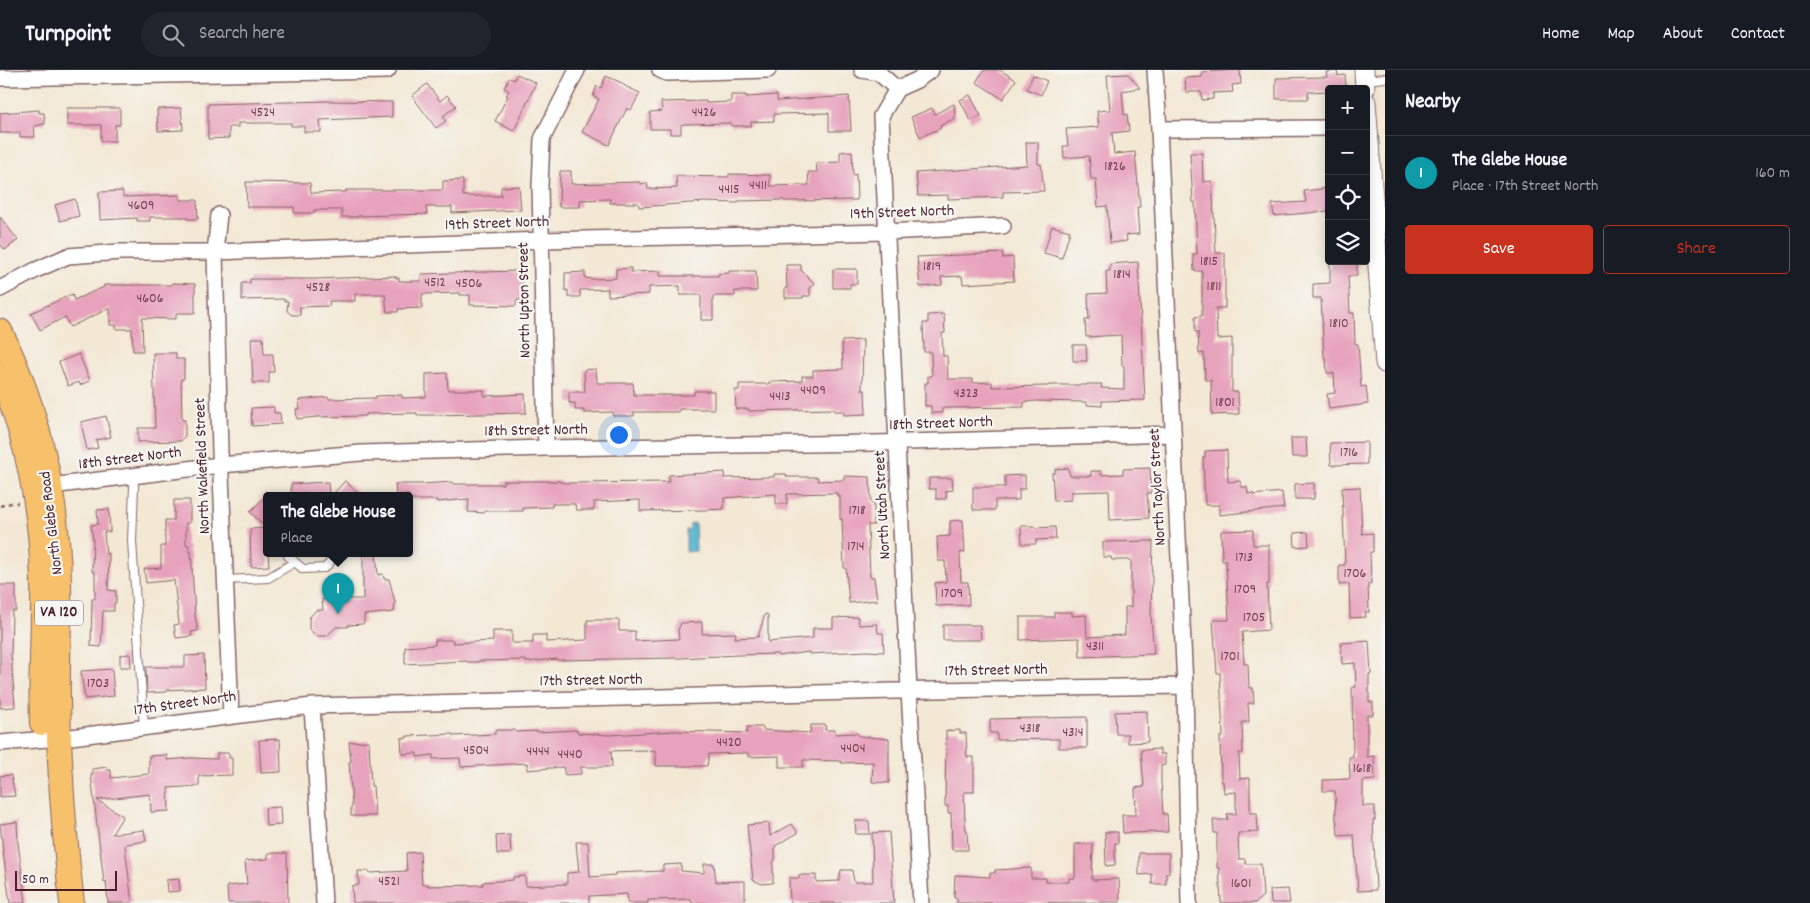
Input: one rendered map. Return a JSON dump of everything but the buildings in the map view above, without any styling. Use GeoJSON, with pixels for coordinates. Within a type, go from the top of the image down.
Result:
{"type":"FeatureCollection","features":[{"type":"Feature","properties":{"kind":"main road","name":"North Glebe Road"},"geometry":{"type":"LineString","coordinates":[[0,331],[21,379],[36,425],[51,486],[58,544],[59,582],[45,798],[55,903]]}},
{"type":"Feature","properties":{"kind":"main road","name":"North Glebe Road"},"geometry":{"type":"LineString","coordinates":[[0,372],[20,431],[34,489],[43,582],[50,739],[61,797],[72,903]]}},
{"type":"Feature","properties":{"kind":"street"},"geometry":{"type":"LineString","coordinates":[[0,78],[388,70]]}},
{"type":"Feature","properties":{"kind":"street","name":"North Upton Street"},"geometry":{"type":"LineString","coordinates":[[546,448],[540,186],[542,139],[577,70]]}},
{"type":"Feature","properties":{"kind":"street"},"geometry":{"type":"LineString","coordinates":[[660,70],[667,73],[768,70]]}},
{"type":"Feature","properties":{"kind":"street"},"geometry":{"type":"LineString","coordinates":[[862,70],[879,73],[897,89],[931,70]]}},
{"type":"Feature","properties":{"kind":"street","name":"North Taylor Street"},"geometry":{"type":"LineString","coordinates":[[1155,70],[1160,129],[1186,686],[1189,903]]}},
{"type":"Feature","properties":{"kind":"street","name":"North Utah Street"},"geometry":{"type":"LineString","coordinates":[[897,89],[881,116],[921,903]]}},
{"type":"Feature","properties":{"kind":"street"},"geometry":{"type":"LineString","coordinates":[[1160,129],[1325,128]]}},
{"type":"Feature","properties":{"kind":"street"},"geometry":{"type":"LineString","coordinates":[[1367,130],[1385,363]]}},
{"type":"Feature","properties":{"kind":"street","name":"North Wakefield Street"},"geometry":{"type":"LineString","coordinates":[[219,215],[215,252],[220,465],[231,715]]}},
{"type":"Feature","properties":{"kind":"street","name":"19th Street North"},"geometry":{"type":"LineString","coordinates":[[0,289],[68,256],[120,252],[215,252],[542,240],[886,232],[1003,226]]}},
{"type":"Feature","properties":{"kind":"street","name":"18th Street North"},"geometry":{"type":"LineString","coordinates":[[51,486],[220,465],[361,453],[546,448],[898,443],[1173,434]]}},
{"type":"Feature","properties":{"kind":"street","name":"17th Street North"},"geometry":{"type":"LineString","coordinates":[[0,743],[50,739],[312,706],[909,690],[1186,686]]}},
{"type":"Feature","properties":{"kind":"street"},"geometry":{"type":"LineString","coordinates":[[312,706],[324,903]]}},
{"type":"Feature","properties":{"kind":"lane"},"geometry":{"type":"LineString","coordinates":[[1365,80],[1385,78]]}},
{"type":"Feature","properties":{"kind":"lane"},"geometry":{"type":"LineString","coordinates":[[133,476],[132,541],[144,727]]}},
{"type":"Feature","properties":{"kind":"lane"},"geometry":{"type":"LineString","coordinates":[[289,557],[303,569],[325,568],[335,557]]}},
{"type":"Feature","properties":{"kind":"lane"},"geometry":{"type":"LineString","coordinates":[[225,580],[268,578],[295,562]]}},
{"type":"Feature","properties":{"kind":"path"},"geometry":{"type":"LineString","coordinates":[[0,506],[19,503]]}},
{"type":"Feature","properties":{"kind":"water"},"geometry":{"type":"Polygon","coordinates":[[[695,523],[696,551],[686,552],[686,530],[690,530],[690,524],[695,523]]]}},
{"type":"Feature","properties":{"kind":"place","name":"The Glebe House"},"geometry":{"type":"Point","coordinates":[338,614]}}]}
